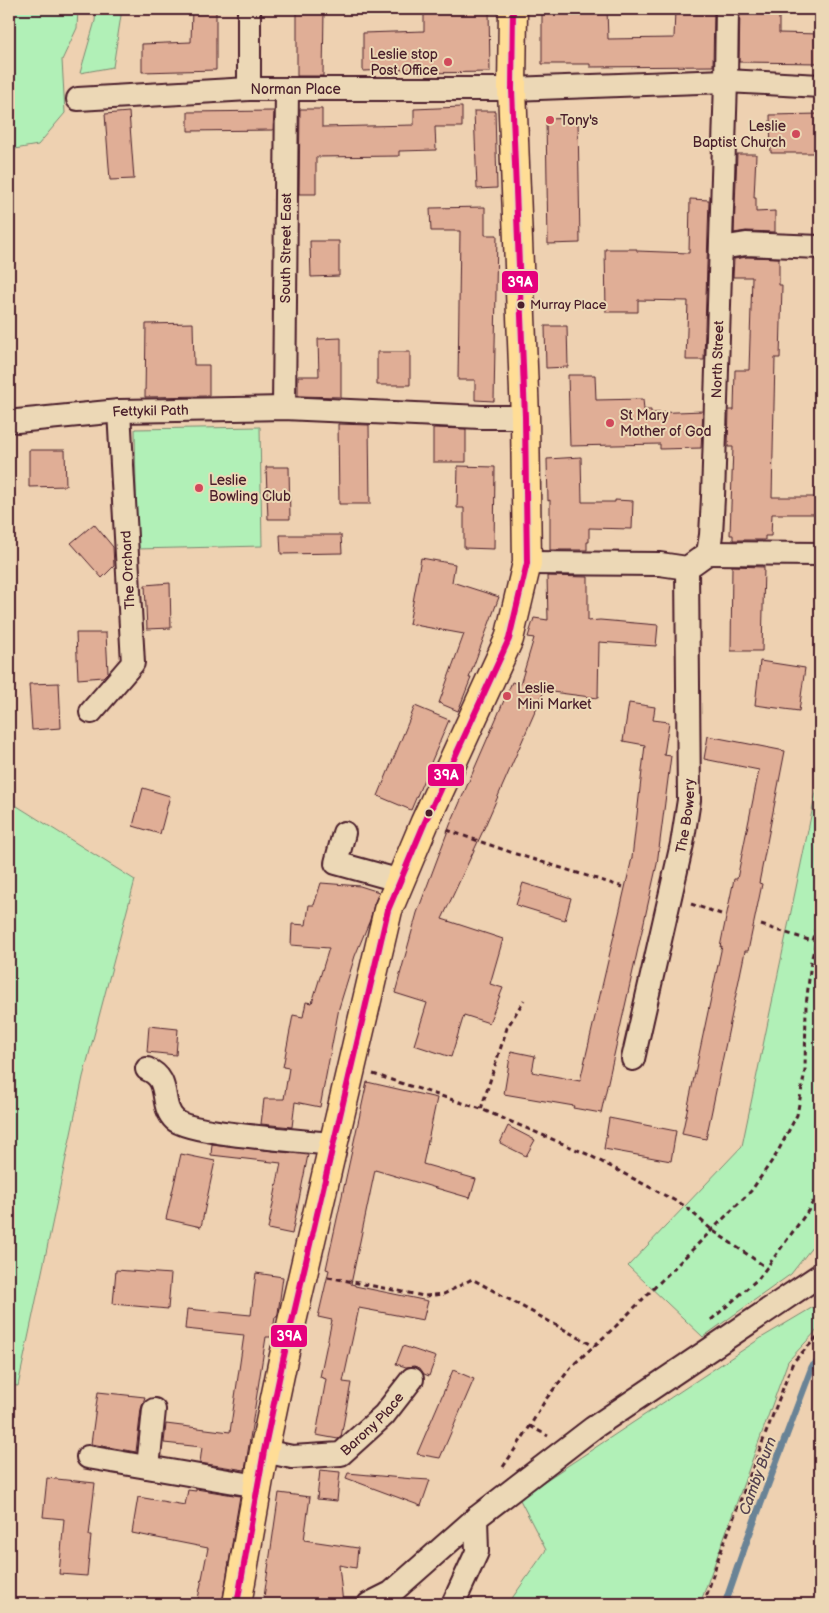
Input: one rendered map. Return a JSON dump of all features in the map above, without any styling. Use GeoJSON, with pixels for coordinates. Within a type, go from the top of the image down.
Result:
{"type":"FeatureCollection","features":[{"type":"Feature","properties":{"kind":"main road"},"geometry":{"type":"LineString","coordinates":[[237,1604],[264,1451],[283,1360],[388,910],[425,822],[509,639],[527,563],[525,417],[512,88],[513,9]]}},
{"type":"Feature","properties":{"kind":"street"},"geometry":{"type":"LineString","coordinates":[[249,9],[249,89]]}},
{"type":"Feature","properties":{"kind":"street","name":"North Street"},"geometry":{"type":"LineString","coordinates":[[708,552],[711,535],[727,9]]}},
{"type":"Feature","properties":{"kind":"street"},"geometry":{"type":"LineString","coordinates":[[512,88],[726,81],[820,86]]}},
{"type":"Feature","properties":{"kind":"street","name":"Norman Place"},"geometry":{"type":"LineString","coordinates":[[78,99],[249,89],[512,88]]}},
{"type":"Feature","properties":{"kind":"street","name":"South Street East"},"geometry":{"type":"LineString","coordinates":[[284,408],[287,89]]}},
{"type":"Feature","properties":{"kind":"street"},"geometry":{"type":"LineString","coordinates":[[721,248],[746,244],[820,246]]}},
{"type":"Feature","properties":{"kind":"street","name":"Fettykil Path"},"geometry":{"type":"LineString","coordinates":[[17,421],[119,411],[284,408],[482,417],[525,417]]}},
{"type":"Feature","properties":{"kind":"street","name":"The Orchard"},"geometry":{"type":"LineString","coordinates":[[91,712],[133,663],[119,411]]}},
{"type":"Feature","properties":{"kind":"street"},"geometry":{"type":"LineString","coordinates":[[527,563],[660,564],[687,568],[708,552],[820,554]]}},
{"type":"Feature","properties":{"kind":"street","name":"The Bowery"},"geometry":{"type":"LineString","coordinates":[[633,1059],[682,844],[689,800],[687,568]]}},
{"type":"Feature","properties":{"kind":"street"},"geometry":{"type":"LineString","coordinates":[[344,833],[336,863],[400,881]]}},
{"type":"Feature","properties":{"kind":"street"},"geometry":{"type":"LineString","coordinates":[[147,1069],[159,1076],[170,1115],[184,1125],[221,1132],[333,1144]]}},
{"type":"Feature","properties":{"kind":"street"},"geometry":{"type":"LineString","coordinates":[[369,1604],[391,1593],[476,1518],[601,1423],[820,1275]]}},
{"type":"Feature","properties":{"kind":"street","name":"Barony Place"},"geometry":{"type":"LineString","coordinates":[[264,1451],[292,1457],[341,1454],[384,1415],[412,1379]]}},
{"type":"Feature","properties":{"kind":"street"},"geometry":{"type":"LineString","coordinates":[[148,1467],[154,1410]]}},
{"type":"Feature","properties":{"kind":"street"},"geometry":{"type":"LineString","coordinates":[[88,1457],[258,1486]]}},
{"type":"Feature","properties":{"kind":"street"},"geometry":{"type":"LineString","coordinates":[[454,1604],[477,1552],[476,1518]]}},
{"type":"Feature","properties":{"kind":"path"},"geometry":{"type":"LineString","coordinates":[[425,822],[516,854],[623,887]]}},
{"type":"Feature","properties":{"kind":"path"},"geometry":{"type":"LineString","coordinates":[[669,898],[721,914]]}},
{"type":"Feature","properties":{"kind":"path"},"geometry":{"type":"LineString","coordinates":[[498,1473],[546,1399],[573,1365],[751,1191],[776,1155],[797,1115],[805,1071],[806,1006],[811,961],[820,928],[816,927],[812,941],[761,926]]}},
{"type":"Feature","properties":{"kind":"path"},"geometry":{"type":"LineString","coordinates":[[481,1109],[507,1028],[524,1000]]}},
{"type":"Feature","properties":{"kind":"path"},"geometry":{"type":"LineString","coordinates":[[351,1067],[481,1109],[588,1154],[685,1206],[712,1230],[767,1268]]}},
{"type":"Feature","properties":{"kind":"path"},"geometry":{"type":"LineString","coordinates":[[707,1323],[759,1278],[808,1211],[820,1189]]}},
{"type":"Feature","properties":{"kind":"path"},"geometry":{"type":"LineString","coordinates":[[303,1272],[424,1296],[444,1294],[472,1279],[594,1346]]}},
{"type":"Feature","properties":{"kind":"path"},"geometry":{"type":"LineString","coordinates":[[704,1604],[718,1559],[794,1362],[820,1334]]}},
{"type":"Feature","properties":{"kind":"path"},"geometry":{"type":"LineString","coordinates":[[530,1426],[550,1438]]}},
{"type":"Feature","properties":{"kind":"green space"},"geometry":{"type":"Polygon","coordinates":[[[9,9],[78,9],[77,28],[62,60],[65,113],[38,145],[9,150],[9,9]]]}},
{"type":"Feature","properties":{"kind":"green space"},"geometry":{"type":"Polygon","coordinates":[[[96,9],[122,9],[113,67],[80,73],[95,21],[96,9]]]}},
{"type":"Feature","properties":{"kind":"green space","name":"Leslie Bowling Club"},"geometry":{"type":"Polygon","coordinates":[[[260,427],[262,546],[137,549],[135,429],[260,427]]]}},
{"type":"Feature","properties":{"kind":"green space"},"geometry":{"type":"Polygon","coordinates":[[[820,773],[820,1237],[791,1274],[703,1337],[628,1266],[742,1146],[820,773]]]}},
{"type":"Feature","properties":{"kind":"green space"},"geometry":{"type":"Polygon","coordinates":[[[9,801],[135,880],[83,1077],[18,1386],[9,1385],[9,801]]]}},
{"type":"Feature","properties":{"kind":"green space"},"geometry":{"type":"Polygon","coordinates":[[[820,1303],[820,1327],[788,1361],[700,1604],[508,1604],[546,1550],[519,1498],[761,1338],[820,1303]]]}},
{"type":"Feature","properties":{"kind":"building"},"geometry":{"type":"Polygon","coordinates":[[[192,9],[216,9],[216,70],[142,72],[142,44],[191,42],[192,9]]]}},
{"type":"Feature","properties":{"kind":"building"},"geometry":{"type":"Polygon","coordinates":[[[297,9],[324,9],[323,76],[297,76],[297,9]]]}},
{"type":"Feature","properties":{"kind":"building"},"geometry":{"type":"Polygon","coordinates":[[[424,9],[489,9],[490,72],[420,73],[420,69],[363,71],[363,33],[424,31],[424,9]]]}},
{"type":"Feature","properties":{"kind":"building"},"geometry":{"type":"Polygon","coordinates":[[[542,9],[607,9],[608,39],[674,38],[675,9],[714,9],[713,66],[590,67],[590,64],[542,64],[542,9]]]}},
{"type":"Feature","properties":{"kind":"building"},"geometry":{"type":"Polygon","coordinates":[[[740,9],[779,9],[779,33],[820,34],[820,63],[739,62],[740,9]]]}},
{"type":"Feature","properties":{"kind":"building"},"geometry":{"type":"Polygon","coordinates":[[[462,107],[462,127],[435,127],[436,150],[399,151],[399,156],[316,157],[316,194],[299,194],[300,109],[322,109],[322,127],[414,125],[414,109],[462,107]]]}},
{"type":"Feature","properties":{"kind":"building"},"geometry":{"type":"Polygon","coordinates":[[[274,111],[273,130],[188,131],[188,112],[274,111]]]}},
{"type":"Feature","properties":{"kind":"building"},"geometry":{"type":"Polygon","coordinates":[[[474,111],[495,111],[497,188],[477,189],[474,111]]]}},
{"type":"Feature","properties":{"kind":"building"},"geometry":{"type":"Polygon","coordinates":[[[129,112],[134,179],[110,180],[105,114],[129,112]]]}},
{"type":"Feature","properties":{"kind":"building","name":"Leslie Baptist Church"},"geometry":{"type":"Polygon","coordinates":[[[820,114],[820,153],[771,153],[770,115],[820,114]]]}},
{"type":"Feature","properties":{"kind":"building"},"geometry":{"type":"Polygon","coordinates":[[[578,118],[580,243],[548,244],[546,119],[578,118]]]}},
{"type":"Feature","properties":{"kind":"building"},"geometry":{"type":"Polygon","coordinates":[[[737,154],[756,154],[754,198],[756,198],[756,212],[775,211],[775,232],[746,231],[734,233],[737,154]]]}},
{"type":"Feature","properties":{"kind":"building"},"geometry":{"type":"Polygon","coordinates":[[[690,199],[709,200],[704,360],[686,360],[688,301],[638,300],[638,312],[606,312],[605,249],[637,249],[637,251],[689,253],[690,199]]]}},
{"type":"Feature","properties":{"kind":"building"},"geometry":{"type":"Polygon","coordinates":[[[485,207],[485,235],[497,235],[494,401],[475,400],[475,380],[458,380],[460,231],[431,231],[430,208],[485,207]]]}},
{"type":"Feature","properties":{"kind":"building"},"geometry":{"type":"Polygon","coordinates":[[[310,241],[339,241],[339,276],[311,277],[310,241]]]}},
{"type":"Feature","properties":{"kind":"building"},"geometry":{"type":"Polygon","coordinates":[[[747,257],[779,258],[779,285],[782,285],[780,358],[775,358],[772,497],[820,497],[820,514],[772,514],[771,536],[765,536],[765,540],[733,540],[733,535],[730,535],[733,447],[728,447],[729,410],[734,410],[735,370],[749,370],[752,277],[733,277],[734,259],[747,257]]]}},
{"type":"Feature","properties":{"kind":"building"},"geometry":{"type":"Polygon","coordinates":[[[193,323],[194,365],[209,365],[209,396],[145,397],[146,324],[193,323]]]}},
{"type":"Feature","properties":{"kind":"building"},"geometry":{"type":"Polygon","coordinates":[[[545,326],[567,326],[568,367],[546,368],[545,326]]]}},
{"type":"Feature","properties":{"kind":"building"},"geometry":{"type":"Polygon","coordinates":[[[341,338],[341,397],[298,396],[298,376],[319,376],[318,339],[341,338]]]}},
{"type":"Feature","properties":{"kind":"building"},"geometry":{"type":"Polygon","coordinates":[[[377,352],[410,352],[410,385],[377,385],[377,352]]]}},
{"type":"Feature","properties":{"kind":"building","name":"St Mary Mother of God"},"geometry":{"type":"Polygon","coordinates":[[[568,375],[595,375],[596,400],[643,399],[644,410],[651,410],[651,413],[703,411],[701,448],[660,449],[660,444],[570,446],[568,375]]]}},
{"type":"Feature","properties":{"kind":"building"},"geometry":{"type":"Polygon","coordinates":[[[338,424],[369,425],[370,504],[339,504],[338,424]]]}},
{"type":"Feature","properties":{"kind":"building"},"geometry":{"type":"Polygon","coordinates":[[[433,428],[466,429],[466,462],[433,462],[433,428]]]}},
{"type":"Feature","properties":{"kind":"building"},"geometry":{"type":"Polygon","coordinates":[[[29,450],[65,450],[66,486],[29,487],[29,450]]]}},
{"type":"Feature","properties":{"kind":"building"},"geometry":{"type":"Polygon","coordinates":[[[581,457],[582,502],[633,501],[632,529],[589,528],[587,550],[550,550],[550,500],[548,501],[547,459],[581,457]]]}},
{"type":"Feature","properties":{"kind":"building"},"geometry":{"type":"Polygon","coordinates":[[[458,466],[495,467],[494,549],[464,548],[464,508],[457,508],[458,466]]]}},
{"type":"Feature","properties":{"kind":"building"},"geometry":{"type":"Polygon","coordinates":[[[266,467],[289,467],[290,519],[268,519],[266,467]]]}},
{"type":"Feature","properties":{"kind":"building"},"geometry":{"type":"Polygon","coordinates":[[[94,524],[113,547],[114,566],[102,578],[71,543],[94,524]]]}},
{"type":"Feature","properties":{"kind":"building"},"geometry":{"type":"Polygon","coordinates":[[[280,535],[341,535],[342,553],[281,554],[280,535]]]}},
{"type":"Feature","properties":{"kind":"building"},"geometry":{"type":"Polygon","coordinates":[[[421,558],[455,564],[452,582],[499,597],[458,711],[439,703],[464,634],[409,624],[421,558]]]}},
{"type":"Feature","properties":{"kind":"building"},"geometry":{"type":"Polygon","coordinates":[[[732,566],[764,567],[762,651],[731,651],[732,566]]]}},
{"type":"Feature","properties":{"kind":"building"},"geometry":{"type":"Polygon","coordinates":[[[547,576],[588,577],[588,621],[600,620],[658,625],[656,646],[599,642],[598,698],[544,691],[442,919],[503,939],[490,984],[503,988],[489,1023],[464,1015],[451,1057],[414,1045],[427,1003],[395,993],[417,913],[450,825],[512,682],[520,685],[534,638],[528,637],[534,618],[548,620],[547,576]]]}},
{"type":"Feature","properties":{"kind":"building"},"geometry":{"type":"Polygon","coordinates":[[[170,583],[171,628],[147,629],[145,585],[170,583]]]}},
{"type":"Feature","properties":{"kind":"building"},"geometry":{"type":"Polygon","coordinates":[[[76,633],[106,633],[108,672],[103,677],[78,679],[76,633]]]}},
{"type":"Feature","properties":{"kind":"building"},"geometry":{"type":"Polygon","coordinates":[[[760,661],[805,668],[799,711],[755,705],[760,661]]]}},
{"type":"Feature","properties":{"kind":"building"},"geometry":{"type":"Polygon","coordinates":[[[59,683],[61,728],[32,730],[29,684],[59,683]]]}},
{"type":"Feature","properties":{"kind":"building"},"geometry":{"type":"Polygon","coordinates":[[[629,703],[655,707],[653,720],[669,722],[664,755],[671,756],[657,864],[601,1113],[573,1108],[574,1106],[504,1094],[511,1051],[535,1056],[532,1072],[580,1081],[632,858],[645,745],[623,741],[629,703]]]}},
{"type":"Feature","properties":{"kind":"building"},"geometry":{"type":"Polygon","coordinates":[[[415,706],[449,720],[411,810],[378,796],[415,706]]]}},
{"type":"Feature","properties":{"kind":"building"},"geometry":{"type":"Polygon","coordinates":[[[708,736],[785,751],[759,883],[762,884],[748,951],[745,951],[706,1139],[682,1134],[722,946],[720,947],[734,879],[737,879],[759,770],[704,759],[708,736]]]}},
{"type":"Feature","properties":{"kind":"building"},"geometry":{"type":"Polygon","coordinates":[[[143,788],[170,796],[160,834],[133,826],[143,788]]]}},
{"type":"Feature","properties":{"kind":"building"},"geometry":{"type":"Polygon","coordinates":[[[321,883],[360,886],[379,892],[355,956],[339,1008],[320,1107],[295,1102],[292,1127],[261,1124],[264,1099],[284,1099],[289,1068],[283,1067],[293,1015],[303,1017],[306,1002],[312,1003],[329,948],[291,945],[292,924],[306,925],[309,905],[314,905],[321,883]]]}},
{"type":"Feature","properties":{"kind":"building"},"geometry":{"type":"Polygon","coordinates":[[[523,883],[571,898],[565,920],[516,905],[523,883]]]}},
{"type":"Feature","properties":{"kind":"building"},"geometry":{"type":"Polygon","coordinates":[[[149,1026],[178,1029],[176,1055],[147,1052],[149,1026]]]}},
{"type":"Feature","properties":{"kind":"building"},"geometry":{"type":"Polygon","coordinates":[[[367,1082],[437,1098],[423,1164],[476,1179],[470,1198],[375,1170],[351,1284],[428,1301],[423,1320],[359,1308],[343,1382],[351,1383],[341,1437],[338,1439],[316,1435],[326,1379],[320,1377],[332,1320],[318,1317],[329,1270],[326,1269],[367,1082]]]}},
{"type":"Feature","properties":{"kind":"building"},"geometry":{"type":"Polygon","coordinates":[[[609,1118],[676,1131],[671,1161],[604,1149],[609,1118]]]}},
{"type":"Feature","properties":{"kind":"building"},"geometry":{"type":"Polygon","coordinates":[[[508,1126],[535,1140],[526,1156],[500,1143],[508,1126]]]}},
{"type":"Feature","properties":{"kind":"building"},"geometry":{"type":"Polygon","coordinates":[[[212,1144],[308,1155],[292,1234],[268,1229],[281,1163],[211,1155],[212,1144]]]}},
{"type":"Feature","properties":{"kind":"building"},"geometry":{"type":"Polygon","coordinates":[[[181,1154],[215,1161],[201,1227],[166,1219],[181,1154]]]}},
{"type":"Feature","properties":{"kind":"building"},"geometry":{"type":"Polygon","coordinates":[[[116,1270],[171,1274],[168,1309],[113,1304],[116,1270]]]}},
{"type":"Feature","properties":{"kind":"building"},"geometry":{"type":"Polygon","coordinates":[[[256,1273],[283,1277],[278,1313],[277,1317],[275,1317],[272,1337],[266,1337],[245,1470],[200,1463],[202,1447],[164,1443],[166,1424],[230,1432],[244,1335],[185,1329],[187,1309],[251,1315],[256,1273]]]}},
{"type":"Feature","properties":{"kind":"building"},"geometry":{"type":"Polygon","coordinates":[[[403,1346],[436,1357],[429,1376],[424,1374],[420,1368],[396,1364],[403,1346]]]}},
{"type":"Feature","properties":{"kind":"building"},"geometry":{"type":"Polygon","coordinates":[[[453,1370],[474,1379],[440,1458],[417,1454],[453,1370]]]}},
{"type":"Feature","properties":{"kind":"building"},"geometry":{"type":"Polygon","coordinates":[[[98,1392],[145,1397],[141,1409],[136,1452],[91,1444],[98,1392]]]}},
{"type":"Feature","properties":{"kind":"building"},"geometry":{"type":"Polygon","coordinates":[[[320,1470],[340,1472],[337,1501],[317,1499],[320,1470]]]}},
{"type":"Feature","properties":{"kind":"building"},"geometry":{"type":"Polygon","coordinates":[[[348,1473],[430,1480],[421,1506],[346,1478],[348,1473]]]}},
{"type":"Feature","properties":{"kind":"building"},"geometry":{"type":"Polygon","coordinates":[[[47,1478],[95,1483],[87,1576],[59,1574],[64,1519],[43,1517],[47,1478]]]}},
{"type":"Feature","properties":{"kind":"building"},"geometry":{"type":"Polygon","coordinates":[[[196,1489],[240,1496],[222,1604],[197,1604],[208,1548],[132,1533],[138,1497],[185,1505],[188,1490],[196,1491],[196,1489]]]}},
{"type":"Feature","properties":{"kind":"building"},"geometry":{"type":"Polygon","coordinates":[[[279,1493],[310,1497],[304,1540],[358,1548],[356,1568],[339,1565],[343,1604],[263,1604],[279,1493]]]}},
{"type":"Feature","properties":{"kind":"waterway","name":"Camby Burn"},"geometry":{"type":"LineString","coordinates":[[725,1604],[812,1367],[820,1360]]}},
{"type":"Feature","properties":{"kind":"transit line","name":"39A"},"geometry":{"type":"LineString","coordinates":[[237,1604],[264,1451],[283,1360],[388,910],[425,822],[509,639],[527,563],[525,417],[512,89],[513,9]]}},
{"type":"Feature","properties":{"kind":"place","name":"Leslie stop Post Office"},"geometry":{"type":"Point","coordinates":[448,62]}},
{"type":"Feature","properties":{"kind":"place","name":"Tony's"},"geometry":{"type":"Point","coordinates":[550,120]}},
{"type":"Feature","properties":{"kind":"place","name":"Leslie Baptist Church"},"geometry":{"type":"Point","coordinates":[796,134]}},
{"type":"Feature","properties":{"kind":"place","name":"Murray Place"},"geometry":{"type":"Point","coordinates":[521,305]}},
{"type":"Feature","properties":{"kind":"place","name":"St Mary Mother of God"},"geometry":{"type":"Point","coordinates":[610,423]}},
{"type":"Feature","properties":{"kind":"place","name":"Leslie Bowling Club"},"geometry":{"type":"Point","coordinates":[199,488]}},
{"type":"Feature","properties":{"kind":"place","name":"Leslie Mini Market"},"geometry":{"type":"Point","coordinates":[507,696]}}]}
